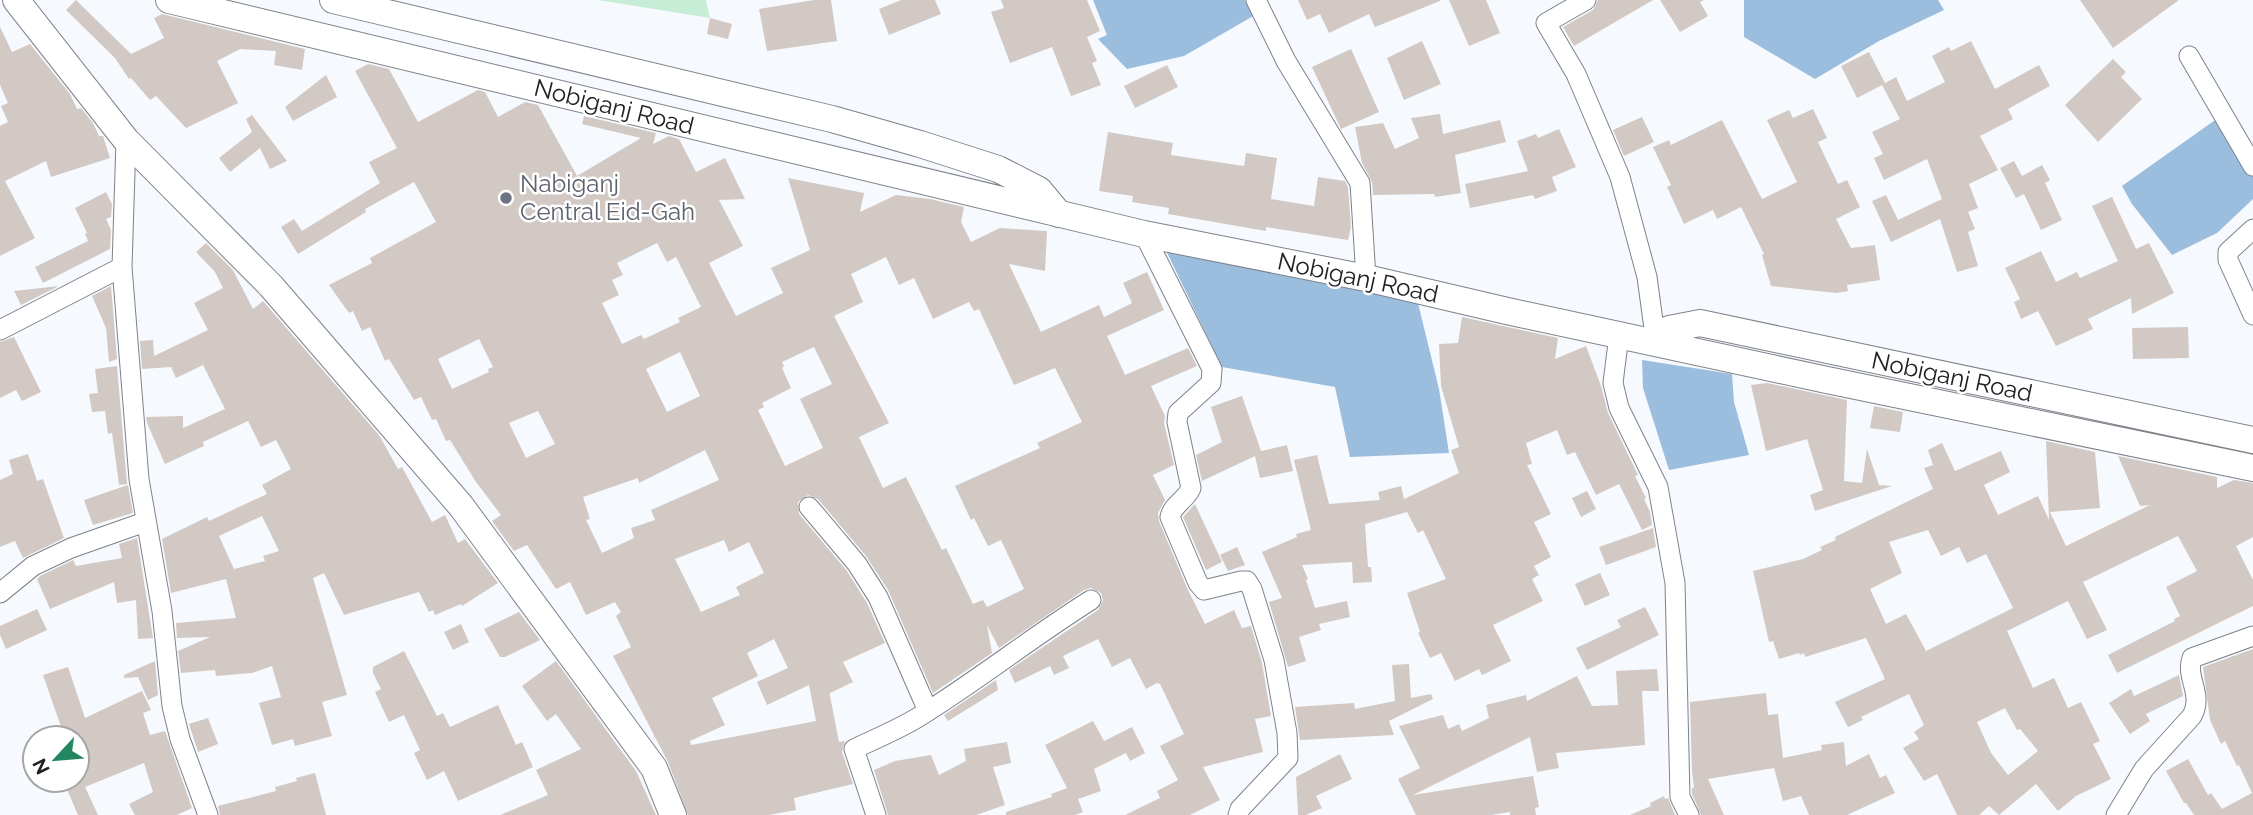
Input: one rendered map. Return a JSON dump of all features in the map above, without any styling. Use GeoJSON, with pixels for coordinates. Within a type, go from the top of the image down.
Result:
{"type":"FeatureCollection","features":[{"type":"Feature","properties":{"kind":"main road"},"geometry":{"type":"LineString","coordinates":[[16,0],[126,140],[271,286],[461,506],[654,768],[674,815]]}},
{"type":"Feature","properties":{"kind":"main road","name":"Nobiganj Road"},"geometry":{"type":"LineString","coordinates":[[169,0],[1144,234],[1366,278],[1656,343],[2253,468]]}},
{"type":"Feature","properties":{"kind":"main road","name":"Nobiganj Road"},"geometry":{"type":"LineString","coordinates":[[333,0],[832,118],[998,169],[1040,190],[1059,214]]}},
{"type":"Feature","properties":{"kind":"main road","name":"Nobiganj Road"},"geometry":{"type":"LineString","coordinates":[[1656,343],[1669,329],[1700,323],[2253,440]]}},
{"type":"Feature","properties":{"kind":"street"},"geometry":{"type":"LineString","coordinates":[[1256,0],[1286,61],[1360,183],[1366,278]]}},
{"type":"Feature","properties":{"kind":"street"},"geometry":{"type":"LineString","coordinates":[[1586,0],[1546,23],[1576,74],[1620,177],[1647,277],[1656,343]]}},
{"type":"Feature","properties":{"kind":"street"},"geometry":{"type":"LineString","coordinates":[[2189,56],[2253,166]]}},
{"type":"Feature","properties":{"kind":"street"},"geometry":{"type":"LineString","coordinates":[[126,140],[122,267],[139,479],[162,611],[172,705],[180,739],[208,815]]}},
{"type":"Feature","properties":{"kind":"street"},"geometry":{"type":"LineString","coordinates":[[2253,229],[2228,252],[2228,260],[2253,316]]}},
{"type":"Feature","properties":{"kind":"street"},"geometry":{"type":"LineString","coordinates":[[1144,234],[1212,369],[1211,383],[1178,413],[1177,422],[1191,488],[1188,495],[1172,510],[1170,517],[1198,583],[1204,590],[1241,581],[1247,581],[1252,589],[1274,660],[1287,733],[1288,758],[1240,809],[1238,815]]}},
{"type":"Feature","properties":{"kind":"street"},"geometry":{"type":"LineString","coordinates":[[0,330],[122,267]]}},
{"type":"Feature","properties":{"kind":"street"},"geometry":{"type":"LineString","coordinates":[[1619,334],[1613,383],[1619,408],[1658,487],[1675,583],[1680,797],[1688,815]]}},
{"type":"Feature","properties":{"kind":"street"},"geometry":{"type":"LineString","coordinates":[[809,507],[857,564],[878,597],[928,711]]}},
{"type":"Feature","properties":{"kind":"street"},"geometry":{"type":"LineString","coordinates":[[0,593],[33,566],[71,548],[145,522]]}},
{"type":"Feature","properties":{"kind":"street"},"geometry":{"type":"LineString","coordinates":[[876,815],[854,749],[928,711],[1048,626],[1091,600]]}},
{"type":"Feature","properties":{"kind":"street"},"geometry":{"type":"LineString","coordinates":[[2116,815],[2144,769],[2197,707],[2189,666],[2192,658],[2253,636]]}},
{"type":"Feature","properties":{"kind":"green space"},"geometry":{"type":"Polygon","coordinates":[[[598,0],[706,0],[710,18],[598,0]]]}},
{"type":"Feature","properties":{"kind":"water"},"geometry":{"type":"Polygon","coordinates":[[[1093,0],[1245,0],[1255,15],[1184,56],[1127,69],[1098,39],[1107,35],[1093,0]]]}},
{"type":"Feature","properties":{"kind":"water"},"geometry":{"type":"Polygon","coordinates":[[[1744,0],[1938,0],[1944,10],[1879,41],[1815,79],[1744,37],[1744,0]]]}},
{"type":"Feature","properties":{"kind":"water"},"geometry":{"type":"Polygon","coordinates":[[[2218,118],[2253,174],[2253,199],[2217,233],[2172,255],[2132,204],[2122,186],[2218,118]]]}},
{"type":"Feature","properties":{"kind":"water"},"geometry":{"type":"Polygon","coordinates":[[[1161,240],[1417,299],[1439,389],[1449,453],[1350,457],[1335,387],[1222,367],[1161,240]]]}},
{"type":"Feature","properties":{"kind":"water"},"geometry":{"type":"Polygon","coordinates":[[[1642,360],[1732,374],[1734,402],[1749,455],[1669,470],[1643,388],[1642,360]]]}},
{"type":"Feature","properties":{"kind":"building"},"geometry":{"type":"Polygon","coordinates":[[[76,0],[131,54],[164,38],[154,18],[162,14],[305,49],[302,70],[274,65],[276,51],[240,49],[217,61],[238,103],[186,128],[156,96],[150,100],[131,78],[129,79],[115,58],[66,10],[76,0]]]}},
{"type":"Feature","properties":{"kind":"building"},"geometry":{"type":"Polygon","coordinates":[[[814,0],[831,0],[837,41],[767,51],[759,9],[814,0]]]}},
{"type":"Feature","properties":{"kind":"building"},"geometry":{"type":"Polygon","coordinates":[[[901,0],[935,0],[941,14],[889,35],[879,9],[901,0]]]}},
{"type":"Feature","properties":{"kind":"building"},"geometry":{"type":"Polygon","coordinates":[[[1001,0],[1087,0],[1100,31],[1087,37],[1097,61],[1092,63],[1101,85],[1071,96],[1052,47],[1010,63],[991,12],[1004,8],[1001,0]]]}},
{"type":"Feature","properties":{"kind":"building"},"geometry":{"type":"Polygon","coordinates":[[[1298,0],[1440,1],[1375,27],[1369,14],[1329,33],[1320,14],[1307,20],[1298,0]]]}},
{"type":"Feature","properties":{"kind":"building"},"geometry":{"type":"Polygon","coordinates":[[[1449,0],[1486,0],[1500,33],[1469,46],[1449,0]]]}},
{"type":"Feature","properties":{"kind":"building"},"geometry":{"type":"Polygon","coordinates":[[[1598,0],[1653,0],[1574,46],[1563,27],[1593,10],[1598,0]]]}},
{"type":"Feature","properties":{"kind":"building"},"geometry":{"type":"Polygon","coordinates":[[[1660,0],[1704,0],[1700,2],[1708,16],[1680,32],[1660,0]]]}},
{"type":"Feature","properties":{"kind":"building"},"geometry":{"type":"Polygon","coordinates":[[[2080,0],[2179,0],[2113,48],[2080,0]]]}},
{"type":"Feature","properties":{"kind":"building"},"geometry":{"type":"Polygon","coordinates":[[[710,18],[732,24],[728,39],[707,34],[710,18]]]}},
{"type":"Feature","properties":{"kind":"building"},"geometry":{"type":"Polygon","coordinates":[[[0,27],[12,52],[30,44],[70,94],[77,109],[81,108],[99,136],[103,136],[110,158],[51,177],[46,161],[5,181],[35,238],[0,256],[0,126],[8,122],[1,106],[8,103],[0,85],[0,27]]]}},
{"type":"Feature","properties":{"kind":"building"},"geometry":{"type":"Polygon","coordinates":[[[1422,41],[1441,84],[1404,100],[1387,58],[1422,41]]]}},
{"type":"Feature","properties":{"kind":"building"},"geometry":{"type":"Polygon","coordinates":[[[1971,41],[1995,89],[2039,65],[2050,86],[2008,109],[2013,119],[1980,136],[1998,170],[1969,184],[1978,208],[1968,212],[1975,229],[1968,232],[1978,266],[1957,272],[1940,219],[1891,242],[1872,201],[1886,195],[1898,220],[1942,199],[1927,159],[1884,180],[1874,158],[1883,154],[1872,132],[1900,119],[1882,85],[1857,98],[1841,66],[1869,52],[1885,83],[1896,77],[1907,101],[1945,82],[1932,56],[1949,47],[1951,51],[1971,41]]]}},
{"type":"Feature","properties":{"kind":"building"},"geometry":{"type":"Polygon","coordinates":[[[1351,49],[1379,112],[1341,129],[1312,67],[1351,49]]]}},
{"type":"Feature","properties":{"kind":"building"},"geometry":{"type":"Polygon","coordinates":[[[2113,59],[2126,72],[2121,77],[2142,99],[2098,142],[2065,105],[2113,59]]]}},
{"type":"Feature","properties":{"kind":"building"},"geometry":{"type":"Polygon","coordinates":[[[368,64],[389,69],[418,122],[478,90],[485,92],[498,117],[525,102],[538,105],[577,176],[641,138],[582,124],[584,116],[656,133],[653,144],[669,136],[679,139],[696,172],[725,158],[745,199],[719,200],[743,246],[709,263],[736,316],[783,293],[771,268],[810,250],[788,178],[864,193],[860,212],[896,195],[964,207],[961,222],[971,242],[1000,228],[1047,231],[1045,271],[1009,264],[1041,332],[1099,305],[1104,317],[1132,303],[1123,283],[1147,272],[1164,310],[1107,336],[1125,375],[1188,348],[1197,366],[1151,386],[1165,416],[1164,423],[1174,465],[1153,475],[1165,500],[1158,513],[1159,521],[1205,624],[1234,610],[1242,628],[1251,626],[1262,663],[1271,716],[1255,719],[1263,752],[1203,767],[1220,800],[1190,815],[1125,815],[1160,798],[1157,791],[1178,780],[1160,746],[1184,734],[1160,684],[1146,689],[1130,658],[1112,667],[1098,639],[1063,656],[1069,668],[1054,675],[1050,666],[1015,683],[1009,670],[1098,610],[1103,600],[1101,593],[1091,588],[1084,590],[999,648],[987,625],[992,653],[933,693],[888,590],[866,556],[818,499],[808,495],[798,502],[799,514],[847,571],[867,603],[885,643],[843,662],[853,682],[830,693],[839,742],[845,741],[842,752],[853,784],[794,798],[796,810],[769,815],[688,815],[668,762],[613,656],[631,647],[616,616],[621,612],[615,602],[586,615],[570,582],[556,589],[527,545],[514,551],[492,521],[501,515],[476,482],[450,440],[446,441],[436,419],[432,420],[421,397],[414,400],[389,359],[385,361],[370,327],[362,331],[353,311],[349,313],[329,285],[372,263],[370,258],[436,222],[414,182],[365,209],[366,212],[298,254],[281,227],[294,219],[302,231],[380,183],[369,162],[397,148],[355,71],[368,64]],[[657,243],[617,263],[623,275],[612,280],[619,295],[602,303],[622,344],[641,335],[644,339],[680,322],[678,318],[701,307],[676,257],[667,262],[657,243]],[[886,257],[851,274],[863,302],[834,316],[889,423],[859,437],[883,488],[906,477],[942,550],[946,548],[973,604],[983,600],[987,607],[1024,589],[1001,540],[988,546],[974,518],[971,520],[955,486],[1040,448],[1037,443],[1082,422],[1055,368],[1014,385],[979,309],[974,311],[969,302],[933,319],[914,278],[899,285],[886,257]],[[479,339],[438,359],[452,389],[489,372],[488,369],[493,367],[479,339]],[[814,347],[782,362],[782,368],[791,388],[762,403],[764,407],[758,410],[785,466],[823,448],[800,399],[832,384],[814,347]],[[680,352],[646,369],[667,412],[700,396],[680,352]],[[538,411],[509,423],[526,458],[555,444],[538,411]],[[705,450],[639,483],[638,478],[583,497],[590,519],[586,520],[602,553],[634,538],[631,528],[655,520],[651,510],[719,480],[705,450]],[[724,540],[675,559],[701,612],[740,595],[736,587],[764,573],[749,542],[729,552],[724,540]],[[774,639],[747,653],[758,676],[712,698],[725,725],[690,741],[691,745],[816,721],[809,685],[767,705],[757,682],[788,668],[774,639]]]}},
{"type":"Feature","properties":{"kind":"building"},"geometry":{"type":"Polygon","coordinates":[[[1167,65],[1178,87],[1135,108],[1124,86],[1167,65]]]}},
{"type":"Feature","properties":{"kind":"building"},"geometry":{"type":"Polygon","coordinates":[[[326,75],[337,97],[293,121],[285,107],[326,75]]]}},
{"type":"Feature","properties":{"kind":"building"},"geometry":{"type":"Polygon","coordinates":[[[1813,109],[1827,138],[1818,142],[1838,184],[1847,180],[1860,207],[1836,219],[1851,248],[1875,245],[1880,280],[1847,285],[1848,291],[1836,293],[1771,286],[1762,255],[1764,254],[1741,207],[1717,219],[1713,210],[1684,224],[1667,187],[1671,185],[1653,147],[1669,140],[1671,145],[1722,120],[1762,199],[1797,182],[1767,120],[1789,110],[1793,118],[1813,109]]]}},
{"type":"Feature","properties":{"kind":"building"},"geometry":{"type":"Polygon","coordinates":[[[1440,114],[1443,134],[1500,120],[1506,142],[1455,155],[1461,193],[1435,197],[1434,194],[1373,195],[1372,182],[1362,163],[1355,127],[1383,123],[1395,149],[1419,138],[1411,118],[1440,114]]]}},
{"type":"Feature","properties":{"kind":"building"},"geometry":{"type":"Polygon","coordinates":[[[252,115],[287,161],[270,169],[260,148],[230,172],[219,158],[252,132],[246,119],[252,115]]]}},
{"type":"Feature","properties":{"kind":"building"},"geometry":{"type":"Polygon","coordinates":[[[1642,117],[1654,142],[1624,156],[1613,130],[1642,117]]]}},
{"type":"Feature","properties":{"kind":"building"},"geometry":{"type":"Polygon","coordinates":[[[1559,129],[1576,167],[1552,177],[1557,191],[1535,199],[1533,195],[1470,208],[1465,184],[1528,171],[1517,141],[1536,134],[1538,138],[1559,129]]]}},
{"type":"Feature","properties":{"kind":"building"},"geometry":{"type":"Polygon","coordinates":[[[1108,132],[1173,143],[1171,155],[1244,166],[1246,153],[1277,158],[1271,199],[1314,206],[1318,177],[1345,181],[1348,187],[1351,227],[1348,240],[1266,227],[1266,231],[1168,214],[1169,208],[1132,202],[1133,196],[1099,191],[1108,132]]]}},
{"type":"Feature","properties":{"kind":"building"},"geometry":{"type":"Polygon","coordinates":[[[2014,161],[2022,176],[2042,165],[2050,180],[2045,183],[2062,220],[2041,230],[2024,194],[2016,198],[2000,168],[2014,161]]]}},
{"type":"Feature","properties":{"kind":"building"},"geometry":{"type":"Polygon","coordinates":[[[106,192],[112,204],[111,217],[106,219],[111,230],[110,249],[43,283],[35,267],[88,241],[75,208],[106,192]]]}},
{"type":"Feature","properties":{"kind":"building"},"geometry":{"type":"Polygon","coordinates":[[[2112,197],[2136,249],[2149,243],[2174,293],[2132,314],[2131,298],[2088,319],[2093,329],[2056,346],[2038,311],[2021,319],[2014,302],[2020,299],[2005,268],[2041,251],[2056,282],[2077,272],[2080,278],[2118,261],[2092,206],[2112,197]]]}},
{"type":"Feature","properties":{"kind":"building"},"geometry":{"type":"Polygon","coordinates":[[[206,243],[233,270],[253,309],[263,301],[379,435],[398,469],[402,467],[432,522],[445,515],[458,543],[465,539],[498,583],[462,606],[461,604],[435,615],[433,610],[429,612],[419,592],[344,615],[324,573],[313,578],[347,695],[322,702],[332,736],[295,746],[293,739],[272,745],[259,703],[281,697],[272,666],[252,673],[216,676],[215,670],[181,673],[178,651],[210,637],[177,638],[176,623],[236,618],[226,579],[171,593],[162,539],[207,517],[209,521],[267,494],[262,485],[291,469],[276,440],[261,447],[248,421],[165,464],[147,423],[146,417],[183,416],[183,428],[225,409],[203,365],[176,378],[171,367],[142,369],[140,341],[153,340],[154,356],[208,330],[194,303],[223,288],[215,272],[196,252],[206,243]],[[262,516],[219,536],[234,569],[265,561],[263,556],[279,551],[262,516]]]}},
{"type":"Feature","properties":{"kind":"building"},"geometry":{"type":"Polygon","coordinates":[[[59,286],[21,305],[14,291],[59,286]]]}},
{"type":"Feature","properties":{"kind":"building"},"geometry":{"type":"Polygon","coordinates":[[[111,286],[117,359],[109,362],[106,328],[92,296],[111,286]]]}},
{"type":"Feature","properties":{"kind":"building"},"geometry":{"type":"Polygon","coordinates":[[[1462,317],[1558,338],[1555,359],[1586,346],[1608,413],[1638,475],[1635,476],[1646,498],[1644,499],[1652,525],[1642,530],[1619,484],[1596,495],[1575,452],[1567,455],[1557,430],[1526,443],[1532,464],[1527,465],[1551,514],[1534,522],[1551,557],[1534,566],[1539,575],[1532,579],[1543,601],[1493,625],[1511,661],[1482,675],[1479,669],[1455,681],[1441,653],[1430,658],[1418,633],[1420,632],[1407,593],[1446,579],[1423,530],[1418,533],[1407,512],[1365,524],[1368,567],[1371,567],[1372,582],[1353,583],[1352,562],[1302,565],[1315,608],[1347,601],[1350,617],[1319,624],[1321,630],[1299,637],[1306,661],[1288,667],[1269,602],[1282,598],[1262,552],[1297,537],[1296,534],[1311,530],[1294,460],[1317,455],[1329,504],[1380,500],[1378,492],[1401,486],[1404,499],[1459,473],[1451,450],[1459,447],[1441,386],[1439,344],[1458,343],[1462,317]]]}},
{"type":"Feature","properties":{"kind":"building"},"geometry":{"type":"Polygon","coordinates":[[[2188,327],[2189,358],[2133,359],[2132,328],[2188,327]]]}},
{"type":"Feature","properties":{"kind":"building"},"geometry":{"type":"Polygon","coordinates":[[[14,337],[41,392],[22,401],[16,390],[0,398],[0,342],[14,337]]]}},
{"type":"Feature","properties":{"kind":"building"},"geometry":{"type":"Polygon","coordinates":[[[117,366],[127,484],[119,485],[112,433],[108,434],[105,411],[92,412],[89,394],[98,393],[95,369],[117,366]]]}},
{"type":"Feature","properties":{"kind":"building"},"geometry":{"type":"Polygon","coordinates":[[[1767,383],[1847,400],[1844,481],[1862,483],[1867,449],[1879,485],[1892,486],[1815,511],[1810,495],[1823,490],[1807,439],[1766,451],[1751,385],[1767,383]]]}},
{"type":"Feature","properties":{"kind":"building"},"geometry":{"type":"Polygon","coordinates":[[[1242,396],[1261,451],[1287,445],[1293,471],[1260,478],[1255,456],[1202,481],[1196,455],[1222,442],[1211,407],[1242,396]]]}},
{"type":"Feature","properties":{"kind":"building"},"geometry":{"type":"Polygon","coordinates":[[[1874,406],[1903,412],[1900,432],[1870,428],[1874,406]]]}},
{"type":"Feature","properties":{"kind":"building"},"geometry":{"type":"Polygon","coordinates":[[[2046,441],[2095,452],[2100,508],[2050,512],[2066,546],[2150,505],[2140,506],[2118,456],[2217,477],[2217,488],[2234,480],[2253,483],[2253,537],[2236,546],[2253,580],[2253,606],[2117,673],[2108,655],[2180,616],[2166,587],[2197,571],[2178,536],[2083,582],[2107,630],[2087,639],[2068,601],[2007,631],[2033,688],[2054,678],[2068,708],[2081,702],[2100,741],[2093,744],[2111,779],[2076,796],[2058,811],[2036,784],[1999,815],[1989,806],[1979,815],[1957,815],[1937,774],[1924,781],[1903,748],[1919,739],[1914,732],[1924,725],[1909,694],[1861,717],[1863,720],[1848,727],[1835,702],[1885,679],[1866,638],[1805,657],[1804,653],[1799,653],[1779,659],[1773,641],[1769,642],[1753,571],[1803,559],[1822,550],[1820,547],[1836,540],[1835,537],[1933,489],[1924,468],[1933,465],[1928,450],[1942,443],[1955,471],[2001,451],[2010,472],[1984,485],[1998,515],[2038,496],[2049,520],[2046,441]],[[1928,530],[1889,542],[1902,573],[1870,589],[1886,624],[1906,614],[1926,651],[2013,608],[1986,554],[1967,563],[1959,547],[1941,556],[1928,530]],[[2005,708],[1977,722],[1991,753],[2008,775],[2038,751],[2020,729],[2017,730],[2005,708]]]}},
{"type":"Feature","properties":{"kind":"building"},"geometry":{"type":"Polygon","coordinates":[[[28,454],[37,481],[43,479],[64,538],[23,558],[15,541],[0,547],[0,480],[13,474],[9,460],[28,454]]]}},
{"type":"Feature","properties":{"kind":"building"},"geometry":{"type":"Polygon","coordinates":[[[128,485],[133,513],[93,525],[84,500],[128,485]]]}},
{"type":"Feature","properties":{"kind":"building"},"geometry":{"type":"Polygon","coordinates":[[[1587,491],[1596,509],[1581,517],[1572,498],[1587,491]]]}},
{"type":"Feature","properties":{"kind":"building"},"geometry":{"type":"Polygon","coordinates":[[[1195,504],[1222,562],[1206,570],[1183,517],[1195,504]]]}},
{"type":"Feature","properties":{"kind":"building"},"geometry":{"type":"Polygon","coordinates":[[[1653,528],[1656,547],[1606,565],[1599,547],[1653,528]]]}},
{"type":"Feature","properties":{"kind":"building"},"geometry":{"type":"Polygon","coordinates":[[[137,538],[153,638],[138,639],[136,600],[117,603],[114,582],[50,609],[37,579],[40,576],[73,560],[76,566],[122,558],[119,544],[137,538]]]}},
{"type":"Feature","properties":{"kind":"building"},"geometry":{"type":"Polygon","coordinates":[[[1237,547],[1245,565],[1228,571],[1220,555],[1237,547]]]}},
{"type":"Feature","properties":{"kind":"building"},"geometry":{"type":"Polygon","coordinates":[[[1600,573],[1610,595],[1585,606],[1575,584],[1600,573]]]}},
{"type":"Feature","properties":{"kind":"building"},"geometry":{"type":"Polygon","coordinates":[[[1645,607],[1659,635],[1587,670],[1576,648],[1621,627],[1617,620],[1645,607]]]}},
{"type":"Feature","properties":{"kind":"building"},"geometry":{"type":"Polygon","coordinates":[[[37,609],[47,630],[6,649],[0,635],[0,626],[37,609]]]}},
{"type":"Feature","properties":{"kind":"building"},"geometry":{"type":"Polygon","coordinates":[[[519,612],[540,640],[500,657],[484,629],[519,612]]]}},
{"type":"Feature","properties":{"kind":"building"},"geometry":{"type":"Polygon","coordinates":[[[461,624],[469,642],[453,650],[444,632],[461,624]]]}},
{"type":"Feature","properties":{"kind":"building"},"geometry":{"type":"Polygon","coordinates":[[[2253,649],[2253,815],[2194,815],[2166,771],[2188,759],[2208,795],[2211,793],[2222,809],[2252,793],[2239,765],[2237,766],[2225,741],[2221,744],[2210,720],[2203,667],[2253,649]]]}},
{"type":"Feature","properties":{"kind":"building"},"geometry":{"type":"Polygon","coordinates":[[[404,651],[437,716],[443,713],[450,727],[498,705],[516,745],[522,742],[533,767],[458,801],[444,771],[427,780],[414,753],[420,750],[404,715],[389,722],[375,692],[381,689],[373,667],[404,651]]]}},
{"type":"Feature","properties":{"kind":"building"},"geometry":{"type":"Polygon","coordinates":[[[155,661],[158,695],[148,700],[138,677],[124,678],[124,675],[155,661]]]}},
{"type":"Feature","properties":{"kind":"building"},"geometry":{"type":"Polygon","coordinates":[[[556,661],[636,771],[656,815],[500,815],[548,795],[536,770],[581,749],[556,714],[547,721],[522,686],[556,661]]]}},
{"type":"Feature","properties":{"kind":"building"},"geometry":{"type":"Polygon","coordinates":[[[1409,664],[1411,698],[1431,694],[1433,699],[1389,721],[1394,735],[1300,740],[1295,707],[1354,703],[1355,709],[1395,701],[1392,665],[1409,664]]]}},
{"type":"Feature","properties":{"kind":"building"},"geometry":{"type":"Polygon","coordinates":[[[68,667],[85,718],[142,691],[151,710],[143,713],[150,735],[165,731],[192,808],[177,815],[135,815],[129,804],[153,792],[144,763],[91,785],[91,724],[60,724],[43,675],[68,667]]]}},
{"type":"Feature","properties":{"kind":"building"},"geometry":{"type":"Polygon","coordinates":[[[1657,669],[1659,691],[1642,691],[1645,745],[1556,753],[1559,768],[1537,772],[1530,737],[1413,795],[1533,776],[1539,807],[1535,808],[1536,815],[1510,815],[1510,812],[1491,815],[1416,815],[1398,779],[1420,768],[1399,726],[1443,715],[1448,729],[1459,724],[1462,731],[1489,718],[1486,705],[1526,695],[1527,701],[1577,676],[1592,706],[1618,705],[1616,671],[1657,669]]]}},
{"type":"Feature","properties":{"kind":"building"},"geometry":{"type":"Polygon","coordinates":[[[2179,675],[2183,696],[2146,714],[2150,721],[2130,734],[2109,703],[2131,689],[2134,696],[2179,675]]]}},
{"type":"Feature","properties":{"kind":"building"},"geometry":{"type":"Polygon","coordinates":[[[996,680],[998,690],[948,721],[944,715],[996,680]]]}},
{"type":"Feature","properties":{"kind":"building"},"geometry":{"type":"Polygon","coordinates":[[[1766,693],[1768,715],[1778,714],[1783,758],[1822,750],[1821,745],[1844,742],[1846,766],[1869,754],[1880,778],[1886,775],[1895,793],[1847,815],[1809,815],[1801,796],[1783,801],[1774,768],[1708,779],[1724,815],[1701,815],[1692,794],[1694,787],[1690,702],[1766,693]]]}},
{"type":"Feature","properties":{"kind":"building"},"geometry":{"type":"Polygon","coordinates":[[[208,718],[218,744],[198,752],[189,724],[208,718]]]}},
{"type":"Feature","properties":{"kind":"building"},"geometry":{"type":"Polygon","coordinates":[[[1093,721],[1104,741],[1132,727],[1145,753],[1130,761],[1126,753],[1094,769],[1101,791],[1078,799],[1083,812],[1075,815],[1006,815],[1006,812],[1052,797],[1051,794],[1067,788],[1045,745],[1093,721]]]}},
{"type":"Feature","properties":{"kind":"building"},"geometry":{"type":"Polygon","coordinates":[[[1007,742],[1011,763],[993,767],[1005,805],[976,815],[888,815],[874,770],[895,761],[931,755],[939,775],[966,761],[964,749],[1007,742]]]}},
{"type":"Feature","properties":{"kind":"building"},"geometry":{"type":"Polygon","coordinates":[[[1340,754],[1352,779],[1316,796],[1322,808],[1306,815],[1298,815],[1296,777],[1340,754]]]}},
{"type":"Feature","properties":{"kind":"building"},"geometry":{"type":"Polygon","coordinates":[[[315,773],[326,815],[220,815],[218,806],[276,791],[275,787],[315,773]]]}},
{"type":"Feature","properties":{"kind":"building"},"geometry":{"type":"Polygon","coordinates":[[[69,794],[88,794],[98,815],[78,815],[69,794]]]}},
{"type":"Feature","properties":{"kind":"building"},"geometry":{"type":"Polygon","coordinates":[[[1664,796],[1665,799],[1668,798],[1675,815],[1630,815],[1651,806],[1650,803],[1664,796]]]}},
{"type":"Feature","properties":{"kind":"place","name":"Nabiganj Central Eid-Gah"},"geometry":{"type":"Point","coordinates":[506,198]}}]}
